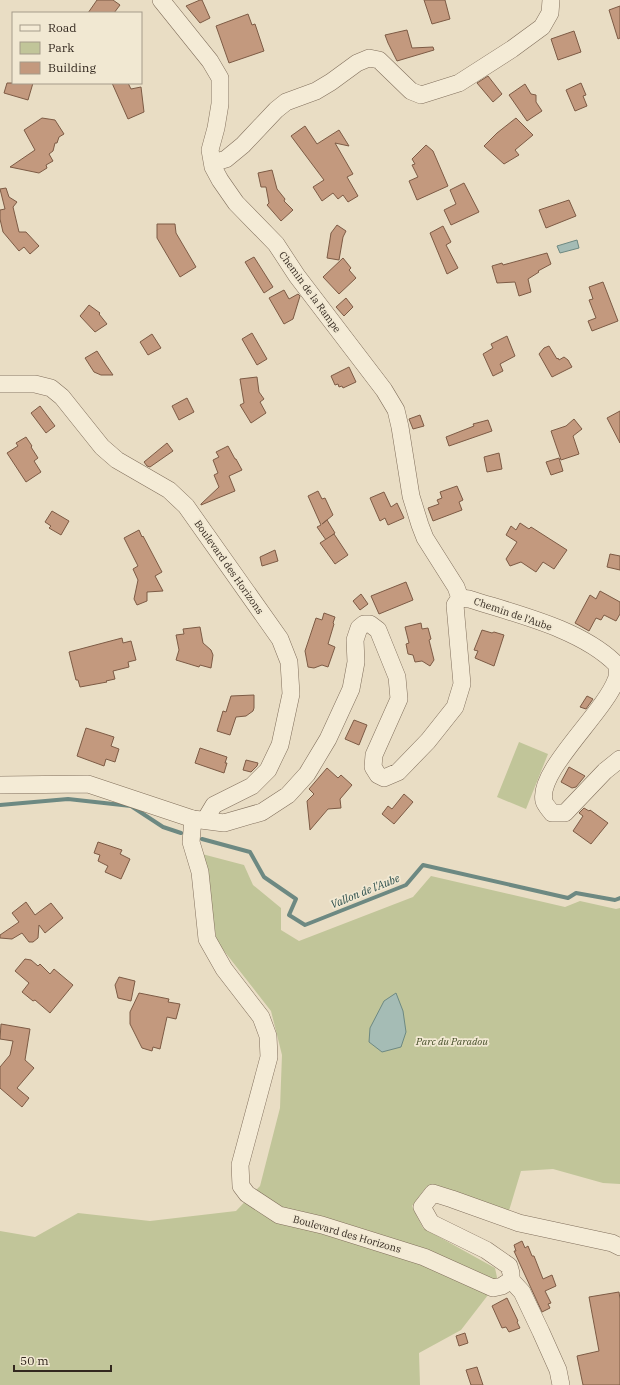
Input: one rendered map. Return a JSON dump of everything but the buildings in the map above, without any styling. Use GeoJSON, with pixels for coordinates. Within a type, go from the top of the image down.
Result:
{"type":"FeatureCollection","features":[{"type":"Feature","properties":{"kind":"street","name":"Chemin de la Rampe"},"geometry":{"type":"LineString","coordinates":[[161,0],[210,61],[220,78],[220,104],[210,150],[213,167],[236,203],[276,244],[301,283],[384,390],[396,410],[411,496],[420,525],[425,538],[456,587],[460,598]]}},
{"type":"Feature","properties":{"kind":"street"},"geometry":{"type":"LineString","coordinates":[[212,163],[226,159],[243,146],[276,110],[286,102],[316,91],[332,82],[357,63],[369,58],[379,60],[411,91],[421,95],[434,92],[459,82],[512,49],[542,27],[550,14],[551,0]]}},
{"type":"Feature","properties":{"kind":"street","name":"Boulevard des Horizons"},"geometry":{"type":"LineString","coordinates":[[0,384],[36,384],[51,388],[62,397],[102,447],[117,460],[169,490],[186,506],[280,639],[289,662],[291,694],[280,745],[268,770],[252,786],[214,805],[199,820],[191,842],[200,872],[207,939],[224,969],[261,1017],[268,1036],[269,1057],[240,1165],[241,1186],[247,1194],[279,1215],[322,1225],[424,1257],[493,1288],[502,1286],[511,1280]]}},
{"type":"Feature","properties":{"kind":"street","name":"Chemin de l'Aube"},"geometry":{"type":"LineString","coordinates":[[199,820],[224,823],[262,812],[288,796],[307,774],[328,739],[351,689],[356,662],[355,640],[360,628],[364,624],[370,624],[378,630],[397,677],[398,699],[374,755],[373,767],[378,775],[384,778],[398,772],[428,741],[455,707],[462,684],[455,605],[460,598],[469,599],[575,635],[608,656],[618,665],[617,679],[609,696],[556,764],[543,787],[544,802],[552,814],[565,814],[605,771],[620,759]]}},
{"type":"Feature","properties":{"kind":"street"},"geometry":{"type":"LineString","coordinates":[[0,785],[88,784],[199,820]]}},
{"type":"Feature","properties":{"kind":"street"},"geometry":{"type":"LineString","coordinates":[[561,1385],[558,1370],[522,1292],[511,1280],[509,1266],[486,1250],[431,1223],[422,1207],[433,1193],[518,1224],[612,1243],[620,1247]]}},
{"type":"Feature","properties":{"kind":"green space"},"geometry":{"type":"Polygon","coordinates":[[[519,742],[548,754],[526,809],[497,797],[519,742]]]}},
{"type":"Feature","properties":{"kind":"green space","name":"Parc du Paradou"},"geometry":{"type":"Polygon","coordinates":[[[202,854],[244,865],[253,885],[281,908],[281,930],[299,941],[413,897],[431,876],[565,907],[580,901],[616,909],[620,908],[620,1184],[603,1183],[553,1169],[521,1171],[508,1214],[461,1196],[427,1186],[412,1206],[423,1228],[495,1268],[498,1282],[461,1330],[419,1353],[420,1385],[0,1385],[0,1231],[35,1237],[78,1213],[150,1221],[236,1211],[260,1186],[280,1108],[282,1055],[271,1011],[217,942],[202,854]]]}},
{"type":"Feature","properties":{"kind":"water"},"geometry":{"type":"Polygon","coordinates":[[[577,240],[579,248],[560,253],[557,246],[577,240]]]}},
{"type":"Feature","properties":{"kind":"water"},"geometry":{"type":"Polygon","coordinates":[[[396,993],[403,1011],[406,1032],[401,1047],[382,1052],[369,1042],[370,1028],[384,1001],[396,993]]]}},
{"type":"Feature","properties":{"kind":"waterway"},"geometry":{"type":"LineString","coordinates":[[0,805],[68,799],[131,806],[163,827],[181,833]]}},
{"type":"Feature","properties":{"kind":"waterway","name":"Vallon de l'Aube"},"geometry":{"type":"LineString","coordinates":[[202,839],[250,852],[264,877],[296,899],[289,915],[305,925],[406,885],[423,865],[568,898],[576,893],[615,900],[620,898]]}}]}
